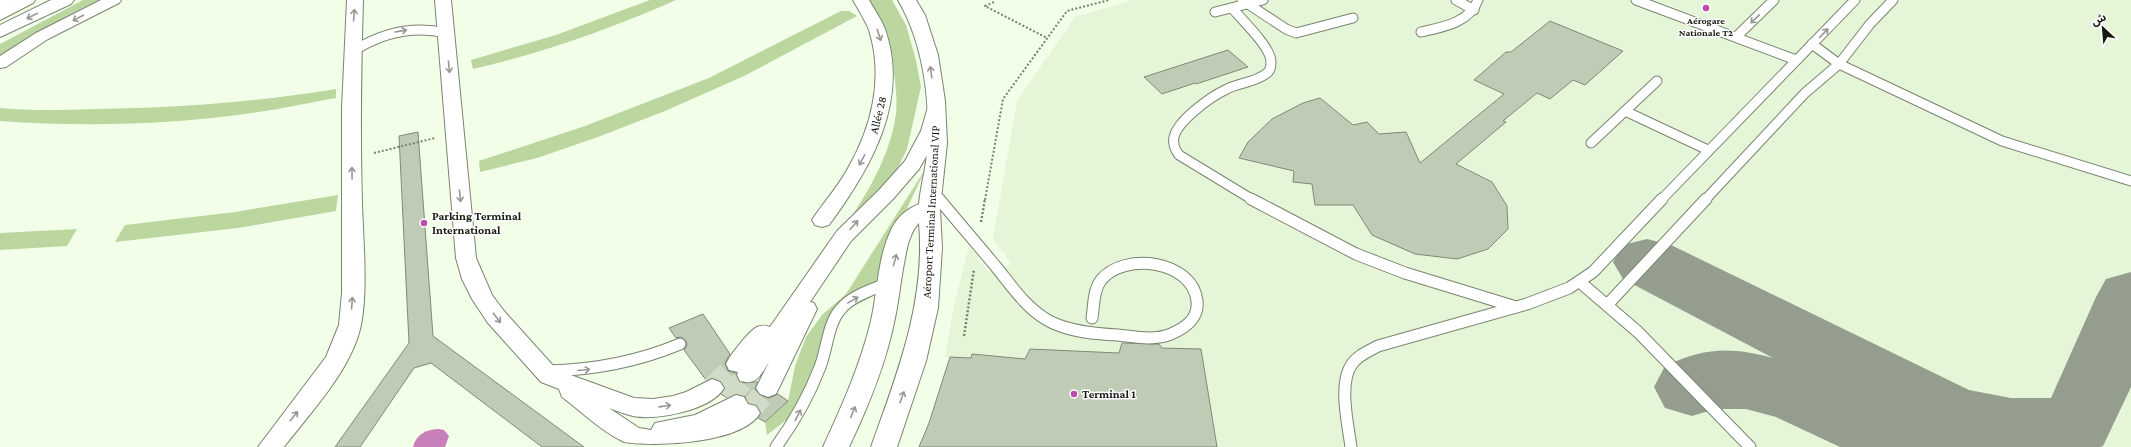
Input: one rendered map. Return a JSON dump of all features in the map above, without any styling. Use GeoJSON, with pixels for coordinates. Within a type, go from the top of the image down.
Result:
{"type":"FeatureCollection","features":[{"type":"Feature","properties":{"kind":"main road"},"geometry":{"type":"LineString","coordinates":[[0,4],[6,0]]}},
{"type":"Feature","properties":{"kind":"main road"},"geometry":{"type":"LineString","coordinates":[[0,32],[65,0]]}},
{"type":"Feature","properties":{"kind":"main road","name":"Aéroport Terminal International VIP"},"geometry":{"type":"LineString","coordinates":[[884,447],[906,387],[926,308],[930,272],[931,200],[937,130],[935,103],[929,59],[921,30],[910,2]]}},
{"type":"Feature","properties":{"kind":"main road"},"geometry":{"type":"LineString","coordinates":[[836,447],[870,369],[882,323],[888,284],[903,229],[931,200]]}},
{"type":"Feature","properties":{"kind":"street"},"geometry":{"type":"LineString","coordinates":[[0,15],[27,0]]}},
{"type":"Feature","properties":{"kind":"street"},"geometry":{"type":"LineString","coordinates":[[0,63],[42,36],[112,0]]}},
{"type":"Feature","properties":{"kind":"street"},"geometry":{"type":"LineString","coordinates":[[270,447],[316,389],[336,360],[350,325],[353,293],[352,158],[355,0]]}},
{"type":"Feature","properties":{"kind":"street"},"geometry":{"type":"LineString","coordinates":[[444,0],[466,258],[473,279],[483,299],[496,317],[547,374],[634,436],[653,442],[674,443],[698,440],[720,432],[731,401],[693,399],[673,405],[653,408],[634,407],[547,374]]}},
{"type":"Feature","properties":{"kind":"street","name":"Allée 28"},"geometry":{"type":"LineString","coordinates":[[822,220],[850,183],[871,144],[883,104],[885,68],[883,50],[873,20],[861,0]]}},
{"type":"Feature","properties":{"kind":"street"},"geometry":{"type":"LineString","coordinates":[[831,256],[753,377],[831,256],[861,218],[910,168],[928,135],[935,103]]}},
{"type":"Feature","properties":{"kind":"lane"},"geometry":{"type":"LineString","coordinates":[[1215,12],[1232,8],[1245,2],[1263,0]]}},
{"type":"Feature","properties":{"kind":"lane"},"geometry":{"type":"LineString","coordinates":[[1456,0],[1474,10]]}},
{"type":"Feature","properties":{"kind":"lane"},"geometry":{"type":"LineString","coordinates":[[1421,32],[1454,24],[1474,10],[1478,0]]}},
{"type":"Feature","properties":{"kind":"lane"},"geometry":{"type":"LineString","coordinates":[[1636,0],[1796,60]]}},
{"type":"Feature","properties":{"kind":"lane"},"geometry":{"type":"LineString","coordinates":[[1736,38],[1774,0]]}},
{"type":"Feature","properties":{"kind":"lane"},"geometry":{"type":"LineString","coordinates":[[1351,447],[1346,378],[1352,364],[1363,354],[1378,346],[1517,307],[1560,292],[1580,283],[1593,272],[1708,150],[1855,0]]}},
{"type":"Feature","properties":{"kind":"lane"},"geometry":{"type":"LineString","coordinates":[[1608,304],[1805,93],[1839,64],[1870,24],[1893,0]]}},
{"type":"Feature","properties":{"kind":"lane"},"geometry":{"type":"LineString","coordinates":[[1245,2],[1286,29],[1296,33],[1352,18]]}},
{"type":"Feature","properties":{"kind":"lane"},"geometry":{"type":"LineString","coordinates":[[1232,8],[1270,54],[1272,64],[1266,74],[1213,97],[1189,115],[1175,134],[1173,143],[1179,155],[1243,195],[1356,254],[1405,273],[1517,307]]}},
{"type":"Feature","properties":{"kind":"lane"},"geometry":{"type":"LineString","coordinates":[[353,51],[376,38],[404,30],[428,29],[446,33]]}},
{"type":"Feature","properties":{"kind":"lane"},"geometry":{"type":"LineString","coordinates":[[1812,44],[1839,64],[2002,141],[2131,181]]}},
{"type":"Feature","properties":{"kind":"lane"},"geometry":{"type":"LineString","coordinates":[[1591,143],[1657,81]]}},
{"type":"Feature","properties":{"kind":"lane"},"geometry":{"type":"LineString","coordinates":[[1625,111],[1708,150]]}},
{"type":"Feature","properties":{"kind":"lane"},"geometry":{"type":"LineString","coordinates":[[931,200],[978,244],[1039,316],[1062,328],[1076,332],[1146,338],[1162,337],[1177,332],[1188,325],[1196,315],[1198,304],[1196,293],[1180,274],[1168,268],[1154,264],[1125,266],[1113,271],[1100,283],[1097,288],[1092,318]]}},
{"type":"Feature","properties":{"kind":"lane"},"geometry":{"type":"LineString","coordinates":[[1580,283],[1608,304],[1666,359],[1750,447]]}},
{"type":"Feature","properties":{"kind":"lane"},"geometry":{"type":"LineString","coordinates":[[776,447],[793,425],[811,389],[825,355],[836,316],[846,303],[888,284]]}},
{"type":"Feature","properties":{"kind":"lane"},"geometry":{"type":"LineString","coordinates":[[547,374],[597,369],[624,364],[649,357],[680,344]]}},
{"type":"Feature","properties":{"kind":"path"},"geometry":{"type":"LineString","coordinates":[[964,336],[1003,99],[1067,11],[1109,0]]}},
{"type":"Feature","properties":{"kind":"path"},"geometry":{"type":"LineString","coordinates":[[994,2],[985,6],[1047,38]]}},
{"type":"Feature","properties":{"kind":"path"},"geometry":{"type":"LineString","coordinates":[[352,158],[455,134]]}},
{"type":"Feature","properties":{"kind":"shaded area"},"geometry":{"type":"Polygon","coordinates":[[[1133,0],[2131,0],[2131,447],[919,447],[929,423],[950,357],[945,357],[955,301],[969,246],[988,272],[1012,264],[993,239],[1017,101],[1075,17],[1133,0]]]}},
{"type":"Feature","properties":{"kind":"shaded area"},"geometry":{"type":"Polygon","coordinates":[[[430,430],[444,430],[449,436],[445,447],[413,447],[414,442],[423,433],[430,430]]]}},
{"type":"Feature","properties":{"kind":"green space"},"geometry":{"type":"Polygon","coordinates":[[[83,0],[103,0],[0,58],[0,44],[83,0]]]}},
{"type":"Feature","properties":{"kind":"green space"},"geometry":{"type":"Polygon","coordinates":[[[650,0],[676,0],[626,21],[551,48],[473,69],[471,60],[556,35],[650,0]]]}},
{"type":"Feature","properties":{"kind":"green space"},"geometry":{"type":"Polygon","coordinates":[[[868,0],[892,0],[906,25],[916,60],[921,87],[907,149],[896,172],[831,247],[862,200],[880,167],[887,150],[896,114],[895,82],[886,37],[879,17],[868,0]]]}},
{"type":"Feature","properties":{"kind":"green space"},"geometry":{"type":"Polygon","coordinates":[[[841,11],[849,11],[857,16],[744,76],[665,111],[598,137],[537,158],[480,172],[479,161],[585,126],[709,78],[841,11]]]}},
{"type":"Feature","properties":{"kind":"green space"},"geometry":{"type":"Polygon","coordinates":[[[336,89],[336,98],[252,113],[189,120],[126,124],[63,124],[0,121],[0,108],[24,110],[61,110],[187,106],[247,101],[336,89]]]}},
{"type":"Feature","properties":{"kind":"green space"},"geometry":{"type":"Polygon","coordinates":[[[926,168],[895,234],[877,288],[870,298],[848,309],[833,322],[799,410],[767,435],[765,422],[788,401],[795,366],[806,337],[822,315],[846,294],[926,168]]]}},
{"type":"Feature","properties":{"kind":"green space"},"geometry":{"type":"Polygon","coordinates":[[[338,195],[336,211],[238,228],[115,242],[125,225],[235,212],[338,195]]]}},
{"type":"Feature","properties":{"kind":"green space"},"geometry":{"type":"Polygon","coordinates":[[[77,229],[67,246],[0,250],[0,233],[77,229]]]}},
{"type":"Feature","properties":{"kind":"building"},"geometry":{"type":"Polygon","coordinates":[[[1550,21],[1623,51],[1585,85],[1573,80],[1550,99],[1537,93],[1503,121],[1506,122],[1456,164],[1492,182],[1507,206],[1508,229],[1488,249],[1457,259],[1415,254],[1372,235],[1353,205],[1315,205],[1312,184],[1293,182],[1294,171],[1239,158],[1248,142],[1272,119],[1303,103],[1320,98],[1353,125],[1367,122],[1379,134],[1406,132],[1420,163],[1504,94],[1474,80],[1506,52],[1511,52],[1550,21]]]}},
{"type":"Feature","properties":{"kind":"building"},"geometry":{"type":"Polygon","coordinates":[[[1228,50],[1248,67],[1162,94],[1144,77],[1228,50]]]}},
{"type":"Feature","properties":{"kind":"building"},"geometry":{"type":"Polygon","coordinates":[[[418,132],[433,336],[584,447],[542,447],[431,363],[414,368],[360,447],[335,447],[409,343],[399,136],[418,132]]]}},
{"type":"Feature","properties":{"kind":"building"},"geometry":{"type":"Polygon","coordinates":[[[703,314],[730,354],[725,363],[728,371],[736,373],[740,382],[758,382],[755,389],[759,395],[769,398],[778,394],[788,401],[765,422],[758,418],[761,413],[757,405],[749,403],[744,396],[735,394],[727,398],[721,394],[726,388],[721,381],[713,378],[706,380],[684,350],[687,345],[686,341],[681,337],[676,338],[669,328],[703,314]]]}},
{"type":"Feature","properties":{"kind":"building","name":"Terminal 1"},"geometry":{"type":"Polygon","coordinates":[[[1122,343],[1159,344],[1162,348],[1201,349],[1217,447],[919,447],[929,423],[950,357],[971,358],[972,354],[1025,359],[1030,349],[1119,353],[1122,343]]]}},
{"type":"Feature","properties":{"kind":"taxiway"},"geometry":{"type":"LineString","coordinates":[[1647,262],[1947,414],[1980,424],[2011,430],[2042,430],[2076,424],[2091,393],[2131,297]]}},
{"type":"Feature","properties":{"kind":"taxiway"},"geometry":{"type":"LineString","coordinates":[[1692,387],[1706,380],[1746,380],[1796,393],[1917,447]]}},
{"type":"Feature","properties":{"kind":"tunnel"},"geometry":{"type":"LineString","coordinates":[[712,388],[737,364]]}},
{"type":"Feature","properties":{"kind":"tunnel"},"geometry":{"type":"LineString","coordinates":[[727,398],[748,375]]}},
{"type":"Feature","properties":{"kind":"tunnel"},"geometry":{"type":"LineString","coordinates":[[748,413],[768,388]]}},
{"type":"Feature","properties":{"kind":"place","name":"Aérogare Nationale T2"},"geometry":{"type":"Point","coordinates":[1706,8]}},
{"type":"Feature","properties":{"kind":"place","name":"Parking Terminal International"},"geometry":{"type":"Point","coordinates":[424,223]}},
{"type":"Feature","properties":{"kind":"place","name":"Terminal 1"},"geometry":{"type":"Point","coordinates":[1074,394]}}]}
